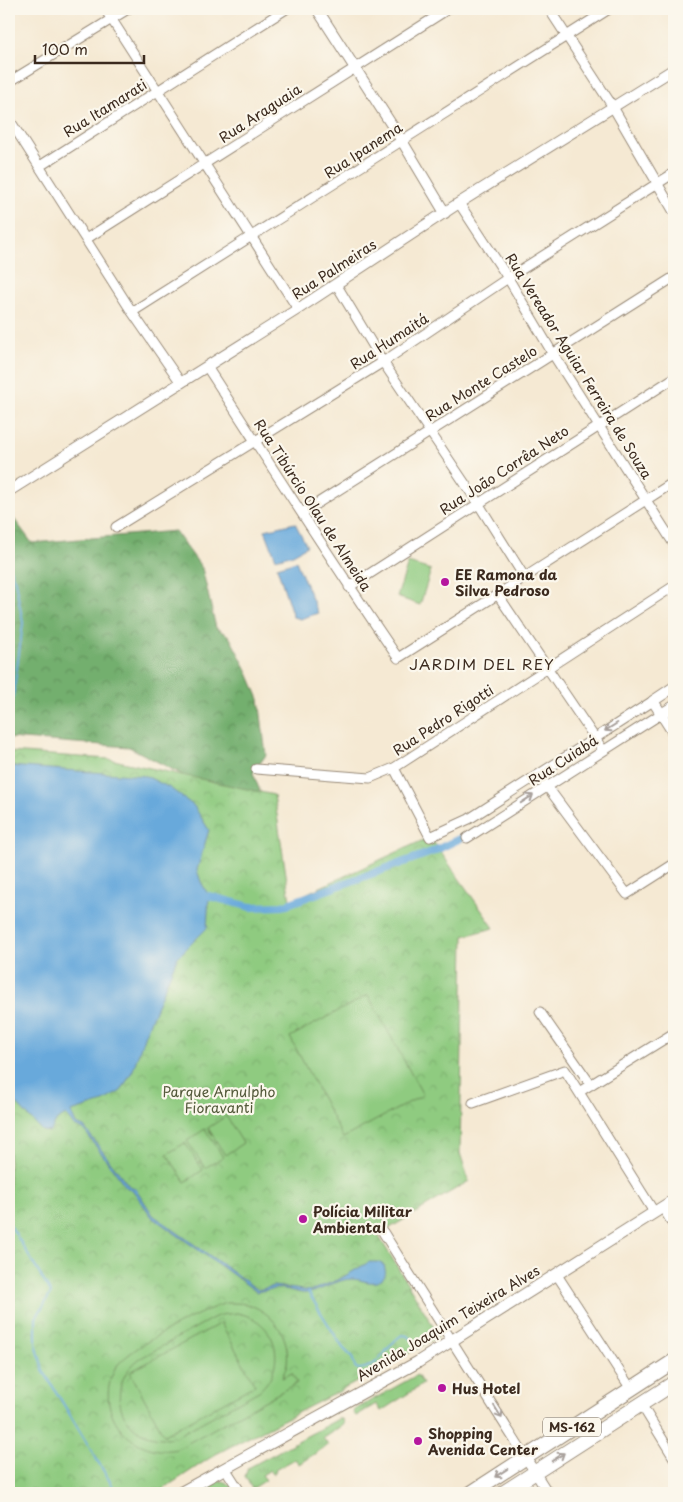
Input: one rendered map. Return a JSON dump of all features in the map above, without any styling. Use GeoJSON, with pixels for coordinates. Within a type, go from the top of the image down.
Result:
{"type":"FeatureCollection","features":[{"type":"Feature","properties":{"kind":"main road","name":"Avenida Joaquim Teixeira Alves"},"geometry":{"type":"LineString","coordinates":[[180,1493],[418,1362],[674,1200]]}},
{"type":"Feature","properties":{"kind":"main road","name":"MS-162"},"geometry":{"type":"LineString","coordinates":[[471,1493],[674,1361]]}},
{"type":"Feature","properties":{"kind":"main road","name":"MS-162"},"geometry":{"type":"LineString","coordinates":[[503,1493],[674,1383]]}},
{"type":"Feature","properties":{"kind":"main road"},"geometry":{"type":"LineString","coordinates":[[631,1389],[641,1404]]}},
{"type":"Feature","properties":{"kind":"street"},"geometry":{"type":"LineString","coordinates":[[105,9],[298,309]]}},
{"type":"Feature","properties":{"kind":"street"},"geometry":{"type":"LineString","coordinates":[[9,82],[128,9]]}},
{"type":"Feature","properties":{"kind":"street","name":"Rua Itamarati"},"geometry":{"type":"LineString","coordinates":[[40,166],[286,9]]}},
{"type":"Feature","properties":{"kind":"street"},"geometry":{"type":"LineString","coordinates":[[317,9],[446,213]]}},
{"type":"Feature","properties":{"kind":"street","name":"Rua Araguaia"},"geometry":{"type":"LineString","coordinates":[[86,239],[448,9]]}},
{"type":"Feature","properties":{"kind":"street"},"geometry":{"type":"LineString","coordinates":[[549,9],[613,107],[674,212]]}},
{"type":"Feature","properties":{"kind":"street","name":"Rua Ipanema"},"geometry":{"type":"LineString","coordinates":[[132,312],[609,9]]}},
{"type":"Feature","properties":{"kind":"street","name":"Rua Palmeiras"},"geometry":{"type":"LineString","coordinates":[[9,491],[207,368],[458,204],[674,69]]}},
{"type":"Feature","properties":{"kind":"street"},"geometry":{"type":"LineString","coordinates":[[9,118],[132,312],[181,383]]}},
{"type":"Feature","properties":{"kind":"street","name":"Rua Humaitá"},"geometry":{"type":"LineString","coordinates":[[116,527],[383,362],[508,278],[674,173]]}},
{"type":"Feature","properties":{"kind":"street","name":"Rua Vereador Aguiar Ferreira de Souza"},"geometry":{"type":"LineString","coordinates":[[458,204],[508,278],[553,354],[674,544]]}},
{"type":"Feature","properties":{"kind":"street","name":"Rua Monte Castelo"},"geometry":{"type":"LineString","coordinates":[[302,513],[674,277]]}},
{"type":"Feature","properties":{"kind":"street"},"geometry":{"type":"LineString","coordinates":[[336,284],[383,362],[478,503],[525,578]]}},
{"type":"Feature","properties":{"kind":"street","name":"Rua Tibúrcio Olau de Almeida"},"geometry":{"type":"LineString","coordinates":[[207,368],[349,587],[398,658],[498,595]]}},
{"type":"Feature","properties":{"kind":"street","name":"Rua João Corrêa Neto"},"geometry":{"type":"LineString","coordinates":[[349,587],[674,378]]}},
{"type":"Feature","properties":{"kind":"street"},"geometry":{"type":"LineString","coordinates":[[603,750],[498,595],[674,482]]}},
{"type":"Feature","properties":{"kind":"street","name":"Rua Pedro Rigotti"},"geometry":{"type":"LineString","coordinates":[[256,769],[370,778],[394,768],[674,586]]}},
{"type":"Feature","properties":{"kind":"street","name":"Rua Cuiabá"},"geometry":{"type":"LineString","coordinates":[[394,768],[430,837],[469,819],[674,687]]}},
{"type":"Feature","properties":{"kind":"street"},"geometry":{"type":"LineString","coordinates":[[652,701],[674,734]]}},
{"type":"Feature","properties":{"kind":"street","name":"Rua Cuiabá"},"geometry":{"type":"LineString","coordinates":[[467,838],[674,706]]}},
{"type":"Feature","properties":{"kind":"street"},"geometry":{"type":"LineString","coordinates":[[539,775],[627,894],[674,864]]}},
{"type":"Feature","properties":{"kind":"street"},"geometry":{"type":"LineString","coordinates":[[469,819],[486,826]]}},
{"type":"Feature","properties":{"kind":"street"},"geometry":{"type":"LineString","coordinates":[[540,1012],[591,1085]]}},
{"type":"Feature","properties":{"kind":"street"},"geometry":{"type":"LineString","coordinates":[[579,1092],[674,1033]]}},
{"type":"Feature","properties":{"kind":"street"},"geometry":{"type":"LineString","coordinates":[[473,1103],[565,1070],[658,1210],[674,1226]]}},
{"type":"Feature","properties":{"kind":"street"},"geometry":{"type":"LineString","coordinates":[[383,1232],[548,1493]]}},
{"type":"Feature","properties":{"kind":"street"},"geometry":{"type":"LineString","coordinates":[[557,1275],[631,1389]]}},
{"type":"Feature","properties":{"kind":"street"},"geometry":{"type":"LineString","coordinates":[[641,1404],[674,1458]]}},
{"type":"Feature","properties":{"kind":"street"},"geometry":{"type":"LineString","coordinates":[[225,1468],[241,1493]]}},
{"type":"Feature","properties":{"kind":"green space"},"geometry":{"type":"Polygon","coordinates":[[[9,512],[32,543],[175,531],[202,568],[216,628],[229,636],[246,668],[259,699],[266,755],[253,773],[280,843],[233,801],[129,747],[9,738],[9,512]]]}},
{"type":"Feature","properties":{"kind":"green space"},"geometry":{"type":"Polygon","coordinates":[[[408,563],[431,570],[420,605],[397,597],[408,563]]]}},
{"type":"Feature","properties":{"kind":"green space","name":"Parque Arnulpho Fioravanti"},"geometry":{"type":"Polygon","coordinates":[[[9,752],[109,759],[274,795],[290,901],[430,837],[494,928],[464,936],[460,1153],[469,1181],[378,1235],[437,1332],[438,1337],[342,1390],[216,1454],[157,1493],[9,1493],[9,752]]]}},
{"type":"Feature","properties":{"kind":"green space"},"geometry":{"type":"Polygon","coordinates":[[[368,995],[423,1095],[343,1138],[290,1037],[368,995]]]}},
{"type":"Feature","properties":{"kind":"green space"},"geometry":{"type":"Polygon","coordinates":[[[226,1116],[243,1143],[225,1155],[208,1128],[226,1116]]]}},
{"type":"Feature","properties":{"kind":"green space"},"geometry":{"type":"Polygon","coordinates":[[[205,1129],[223,1157],[205,1168],[187,1141],[205,1129]]]}},
{"type":"Feature","properties":{"kind":"green space"},"geometry":{"type":"Polygon","coordinates":[[[185,1143],[203,1170],[185,1182],[167,1154],[185,1143]]]}},
{"type":"Feature","properties":{"kind":"green space"},"geometry":{"type":"Polygon","coordinates":[[[226,1303],[246,1304],[264,1312],[271,1318],[286,1343],[287,1363],[282,1378],[292,1373],[297,1383],[177,1449],[160,1450],[144,1446],[130,1438],[119,1427],[112,1413],[108,1398],[110,1382],[117,1366],[136,1349],[185,1321],[226,1303]],[[237,1313],[220,1315],[139,1359],[127,1372],[121,1386],[120,1400],[123,1413],[131,1425],[143,1433],[157,1438],[175,1437],[259,1391],[274,1369],[276,1357],[274,1345],[269,1334],[262,1324],[251,1317],[237,1313]]]}},
{"type":"Feature","properties":{"kind":"green space"},"geometry":{"type":"Polygon","coordinates":[[[221,1323],[255,1385],[164,1435],[130,1372],[221,1323]]]}},
{"type":"Feature","properties":{"kind":"green space"},"geometry":{"type":"Polygon","coordinates":[[[417,1375],[423,1384],[381,1411],[376,1404],[356,1416],[353,1413],[354,1410],[417,1375]]]}},
{"type":"Feature","properties":{"kind":"green space"},"geometry":{"type":"Polygon","coordinates":[[[338,1419],[342,1419],[344,1424],[323,1438],[328,1445],[299,1464],[295,1459],[275,1470],[276,1472],[273,1474],[270,1470],[262,1475],[266,1480],[252,1489],[245,1476],[248,1468],[338,1419]]]}},
{"type":"Feature","properties":{"kind":"green space"},"geometry":{"type":"Polygon","coordinates":[[[215,1480],[227,1483],[236,1493],[191,1493],[215,1480]]]}},
{"type":"Feature","properties":{"kind":"water"},"geometry":{"type":"Polygon","coordinates":[[[295,523],[307,546],[293,554],[276,559],[265,530],[295,523]]]}},
{"type":"Feature","properties":{"kind":"water"},"geometry":{"type":"Polygon","coordinates":[[[296,561],[318,613],[300,619],[293,617],[277,567],[296,561]]]}},
{"type":"Feature","properties":{"kind":"water"},"geometry":{"type":"Polygon","coordinates":[[[9,766],[146,776],[170,788],[194,806],[209,830],[197,870],[209,896],[207,928],[177,958],[145,1034],[133,1070],[121,1091],[100,1103],[71,1112],[76,1124],[84,1127],[129,1186],[136,1189],[153,1215],[258,1290],[273,1286],[310,1291],[338,1280],[369,1262],[378,1262],[384,1265],[385,1274],[382,1280],[373,1282],[355,1279],[346,1280],[307,1293],[281,1289],[257,1292],[152,1217],[134,1192],[126,1187],[84,1130],[74,1126],[66,1115],[57,1120],[50,1132],[42,1131],[16,1103],[9,1102],[9,766]]]}},
{"type":"Feature","properties":{"kind":"waterway"},"geometry":{"type":"LineString","coordinates":[[9,567],[15,581],[23,623],[9,727]]}},
{"type":"Feature","properties":{"kind":"waterway"},"geometry":{"type":"LineString","coordinates":[[209,896],[251,907],[282,906],[432,852],[461,838]]}},
{"type":"Feature","properties":{"kind":"waterway"},"geometry":{"type":"LineString","coordinates":[[9,1223],[51,1293],[36,1318],[36,1343],[43,1370],[115,1490]]}},
{"type":"Feature","properties":{"kind":"waterway"},"geometry":{"type":"LineString","coordinates":[[308,1292],[343,1348],[352,1357],[355,1367],[358,1369],[373,1364],[402,1335],[412,1339],[419,1348]]}},
{"type":"Feature","properties":{"kind":"place","name":"EE Ramona da Silva Pedroso"},"geometry":{"type":"Point","coordinates":[445,582]}},
{"type":"Feature","properties":{"kind":"place","name":"Polícia Militar Ambiental"},"geometry":{"type":"Point","coordinates":[303,1219]}},
{"type":"Feature","properties":{"kind":"place","name":"Hus Hotel"},"geometry":{"type":"Point","coordinates":[442,1388]}},
{"type":"Feature","properties":{"kind":"place","name":"Shopping Avenida Center"},"geometry":{"type":"Point","coordinates":[418,1441]}},
{"type":"Feature","properties":{"kind":"district","name":"JARDIM DEL REY"},"geometry":{"type":"Point","coordinates":[482,663]}}]}
